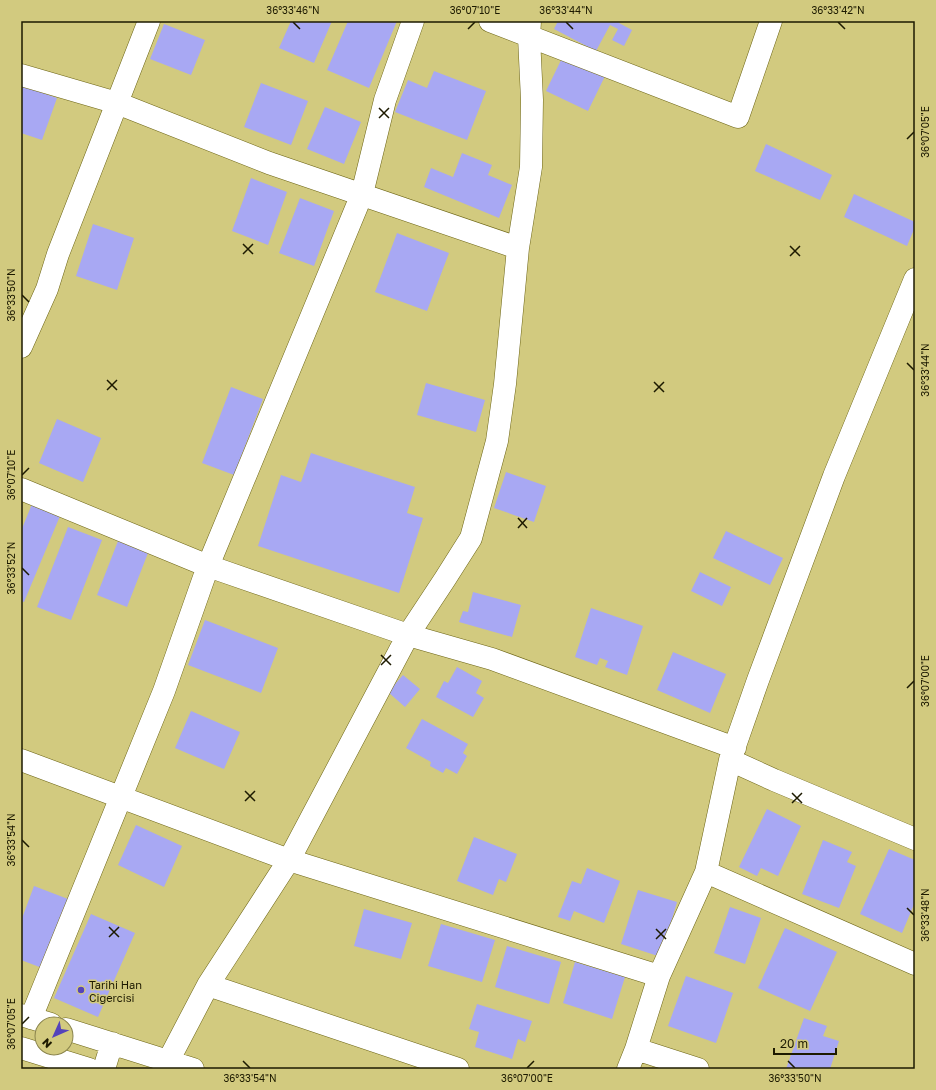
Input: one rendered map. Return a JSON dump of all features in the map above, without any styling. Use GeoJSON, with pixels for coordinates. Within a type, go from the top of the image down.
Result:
{"type":"FeatureCollection","features":[{"type":"Feature","properties":{"kind":"street"},"geometry":{"type":"LineString","coordinates":[[21,347],[47,289],[58,254],[148,21]]}},
{"type":"Feature","properties":{"kind":"street"},"geometry":{"type":"LineString","coordinates":[[35,1016],[164,691],[208,566],[362,194],[385,100],[413,21]]}},
{"type":"Feature","properties":{"kind":"street"},"geometry":{"type":"LineString","coordinates":[[490,21],[530,29],[738,117],[772,21]]}},
{"type":"Feature","properties":{"kind":"street"},"geometry":{"type":"LineString","coordinates":[[165,1065],[208,985],[288,860],[408,635],[471,538],[497,441],[505,384],[518,248],[531,167],[532,100],[530,29]]}},
{"type":"Feature","properties":{"kind":"street"},"geometry":{"type":"LineString","coordinates":[[21,74],[117,103],[269,163],[518,248]]}},
{"type":"Feature","properties":{"kind":"street"},"geometry":{"type":"LineString","coordinates":[[628,1069],[636,1049],[659,976],[706,872],[732,754],[758,680],[831,483],[915,279]]}},
{"type":"Feature","properties":{"kind":"street"},"geometry":{"type":"LineString","coordinates":[[21,489],[208,566],[408,635],[492,658],[732,754],[774,780],[915,839]]}},
{"type":"Feature","properties":{"kind":"street"},"geometry":{"type":"LineString","coordinates":[[21,760],[288,860],[659,976]]}},
{"type":"Feature","properties":{"kind":"street"},"geometry":{"type":"LineString","coordinates":[[706,872],[915,964]]}},
{"type":"Feature","properties":{"kind":"street"},"geometry":{"type":"LineString","coordinates":[[208,985],[458,1069]]}},
{"type":"Feature","properties":{"kind":"street"},"geometry":{"type":"LineString","coordinates":[[74,1031],[112,1043],[165,1065],[192,1069]]}},
{"type":"Feature","properties":{"kind":"street"},"geometry":{"type":"LineString","coordinates":[[104,1069],[112,1043]]}},
{"type":"Feature","properties":{"kind":"street"},"geometry":{"type":"LineString","coordinates":[[21,1048],[89,1069]]}},
{"type":"Feature","properties":{"kind":"street"},"geometry":{"type":"LineString","coordinates":[[636,1049],[698,1069]]}},
{"type":"Feature","properties":{"kind":"building"},"geometry":{"type":"Polygon","coordinates":[[[291,21],[332,21],[314,63],[279,48],[291,21]]]}},
{"type":"Feature","properties":{"kind":"building"},"geometry":{"type":"Polygon","coordinates":[[[348,21],[397,21],[369,88],[327,70],[348,21]]]}},
{"type":"Feature","properties":{"kind":"building"},"geometry":{"type":"Polygon","coordinates":[[[558,21],[620,21],[619,23],[632,30],[624,46],[612,40],[618,29],[610,25],[596,51],[554,29],[558,21]]]}},
{"type":"Feature","properties":{"kind":"building"},"geometry":{"type":"Polygon","coordinates":[[[164,24],[205,40],[191,75],[150,59],[164,24]]]}},
{"type":"Feature","properties":{"kind":"building"},"geometry":{"type":"Polygon","coordinates":[[[563,56],[605,76],[588,111],[546,91],[563,56]]]}},
{"type":"Feature","properties":{"kind":"building"},"geometry":{"type":"Polygon","coordinates":[[[434,71],[486,91],[467,140],[395,112],[408,80],[427,88],[434,71]]]}},
{"type":"Feature","properties":{"kind":"building"},"geometry":{"type":"Polygon","coordinates":[[[261,83],[308,101],[291,145],[244,127],[261,83]]]}},
{"type":"Feature","properties":{"kind":"building"},"geometry":{"type":"Polygon","coordinates":[[[21,85],[57,98],[42,140],[21,133],[21,85]]]}},
{"type":"Feature","properties":{"kind":"building"},"geometry":{"type":"Polygon","coordinates":[[[325,107],[361,122],[344,164],[307,149],[325,107]]]}},
{"type":"Feature","properties":{"kind":"building"},"geometry":{"type":"Polygon","coordinates":[[[766,144],[832,175],[820,200],[755,171],[766,144]]]}},
{"type":"Feature","properties":{"kind":"building"},"geometry":{"type":"Polygon","coordinates":[[[462,153],[492,165],[488,175],[512,185],[499,218],[424,187],[431,168],[453,177],[462,153]]]}},
{"type":"Feature","properties":{"kind":"building"},"geometry":{"type":"Polygon","coordinates":[[[251,178],[287,192],[268,245],[232,231],[251,178]]]}},
{"type":"Feature","properties":{"kind":"building"},"geometry":{"type":"Polygon","coordinates":[[[854,194],[915,222],[915,227],[907,246],[844,217],[854,194]]]}},
{"type":"Feature","properties":{"kind":"building"},"geometry":{"type":"Polygon","coordinates":[[[300,198],[334,211],[314,266],[279,253],[300,198]]]}},
{"type":"Feature","properties":{"kind":"building"},"geometry":{"type":"Polygon","coordinates":[[[93,224],[134,238],[117,290],[76,276],[93,224]]]}},
{"type":"Feature","properties":{"kind":"building"},"geometry":{"type":"Polygon","coordinates":[[[397,233],[449,253],[427,311],[375,292],[397,233]]]}},
{"type":"Feature","properties":{"kind":"building"},"geometry":{"type":"Polygon","coordinates":[[[426,383],[485,400],[476,432],[417,415],[426,383]]]}},
{"type":"Feature","properties":{"kind":"building"},"geometry":{"type":"Polygon","coordinates":[[[231,387],[263,399],[234,475],[202,463],[231,387]]]}},
{"type":"Feature","properties":{"kind":"building"},"geometry":{"type":"Polygon","coordinates":[[[57,419],[101,438],[83,482],[39,463],[57,419]]]}},
{"type":"Feature","properties":{"kind":"building"},"geometry":{"type":"Polygon","coordinates":[[[311,453],[415,487],[407,513],[423,518],[399,593],[258,546],[281,475],[301,482],[311,453]]]}},
{"type":"Feature","properties":{"kind":"building"},"geometry":{"type":"Polygon","coordinates":[[[506,472],[546,486],[534,522],[494,508],[506,472]]]}},
{"type":"Feature","properties":{"kind":"building"},"geometry":{"type":"Polygon","coordinates":[[[32,504],[60,516],[24,602],[21,601],[21,531],[32,504]]]}},
{"type":"Feature","properties":{"kind":"building"},"geometry":{"type":"Polygon","coordinates":[[[68,527],[102,540],[71,620],[37,607],[68,527]]]}},
{"type":"Feature","properties":{"kind":"building"},"geometry":{"type":"Polygon","coordinates":[[[726,531],[783,558],[770,585],[713,558],[726,531]]]}},
{"type":"Feature","properties":{"kind":"building"},"geometry":{"type":"Polygon","coordinates":[[[118,541],[148,553],[127,607],[97,595],[118,541]]]}},
{"type":"Feature","properties":{"kind":"building"},"geometry":{"type":"Polygon","coordinates":[[[700,572],[731,587],[722,606],[691,591],[700,572]]]}},
{"type":"Feature","properties":{"kind":"building"},"geometry":{"type":"Polygon","coordinates":[[[473,592],[521,605],[512,637],[459,622],[463,611],[468,612],[473,592]]]}},
{"type":"Feature","properties":{"kind":"building"},"geometry":{"type":"Polygon","coordinates":[[[591,608],[643,626],[627,675],[605,667],[608,661],[600,658],[597,665],[575,657],[591,608]]]}},
{"type":"Feature","properties":{"kind":"building"},"geometry":{"type":"Polygon","coordinates":[[[205,620],[278,648],[261,693],[188,665],[205,620]]]}},
{"type":"Feature","properties":{"kind":"building"},"geometry":{"type":"Polygon","coordinates":[[[673,652],[726,674],[710,713],[657,690],[673,652]]]}},
{"type":"Feature","properties":{"kind":"building"},"geometry":{"type":"Polygon","coordinates":[[[457,667],[482,681],[476,693],[484,698],[473,717],[436,697],[444,681],[448,683],[457,667]]]}},
{"type":"Feature","properties":{"kind":"building"},"geometry":{"type":"Polygon","coordinates":[[[403,675],[420,689],[405,707],[388,692],[403,675]]]}},
{"type":"Feature","properties":{"kind":"building"},"geometry":{"type":"Polygon","coordinates":[[[191,711],[240,732],[224,769],[175,748],[191,711]]]}},
{"type":"Feature","properties":{"kind":"building"},"geometry":{"type":"Polygon","coordinates":[[[422,719],[468,744],[463,753],[467,756],[457,774],[446,768],[443,773],[430,766],[431,762],[406,748],[422,719]]]}},
{"type":"Feature","properties":{"kind":"building"},"geometry":{"type":"Polygon","coordinates":[[[767,809],[801,826],[778,876],[761,868],[757,876],[739,867],[767,809]]]}},
{"type":"Feature","properties":{"kind":"building"},"geometry":{"type":"Polygon","coordinates":[[[136,825],[182,846],[164,887],[118,865],[136,825]]]}},
{"type":"Feature","properties":{"kind":"building"},"geometry":{"type":"Polygon","coordinates":[[[474,837],[517,854],[506,882],[499,879],[493,895],[457,881],[474,837]]]}},
{"type":"Feature","properties":{"kind":"building"},"geometry":{"type":"Polygon","coordinates":[[[823,840],[852,852],[847,862],[856,866],[839,908],[802,894],[823,840]]]}},
{"type":"Feature","properties":{"kind":"building"},"geometry":{"type":"Polygon","coordinates":[[[889,849],[915,860],[915,902],[902,933],[860,914],[889,849]]]}},
{"type":"Feature","properties":{"kind":"building"},"geometry":{"type":"Polygon","coordinates":[[[587,868],[620,881],[604,923],[574,911],[570,921],[558,917],[572,881],[581,884],[587,868]]]}},
{"type":"Feature","properties":{"kind":"building"},"geometry":{"type":"Polygon","coordinates":[[[34,886],[68,899],[42,968],[21,960],[21,921],[34,886]]]}},
{"type":"Feature","properties":{"kind":"building"},"geometry":{"type":"Polygon","coordinates":[[[638,890],[677,902],[661,957],[621,944],[638,890]]]}},
{"type":"Feature","properties":{"kind":"building"},"geometry":{"type":"Polygon","coordinates":[[[730,907],[761,918],[745,964],[714,953],[730,907]]]}},
{"type":"Feature","properties":{"kind":"building"},"geometry":{"type":"Polygon","coordinates":[[[364,909],[412,923],[401,959],[354,946],[364,909]]]}},
{"type":"Feature","properties":{"kind":"building"},"geometry":{"type":"Polygon","coordinates":[[[91,914],[135,933],[98,1017],[54,998],[91,914]]]}},
{"type":"Feature","properties":{"kind":"building"},"geometry":{"type":"Polygon","coordinates":[[[441,924],[495,940],[482,982],[428,966],[441,924]]]}},
{"type":"Feature","properties":{"kind":"building"},"geometry":{"type":"Polygon","coordinates":[[[785,928],[837,952],[810,1011],[758,988],[785,928]]]}},
{"type":"Feature","properties":{"kind":"building"},"geometry":{"type":"Polygon","coordinates":[[[507,946],[561,962],[549,1004],[495,987],[507,946]]]}},
{"type":"Feature","properties":{"kind":"building"},"geometry":{"type":"Polygon","coordinates":[[[575,962],[625,977],[612,1019],[563,1003],[575,962]]]}},
{"type":"Feature","properties":{"kind":"building"},"geometry":{"type":"Polygon","coordinates":[[[686,976],[733,993],[716,1043],[668,1026],[686,976]]]}},
{"type":"Feature","properties":{"kind":"building"},"geometry":{"type":"Polygon","coordinates":[[[477,1004],[532,1021],[525,1042],[518,1039],[512,1059],[475,1047],[479,1032],[469,1029],[477,1004]]]}},
{"type":"Feature","properties":{"kind":"building"},"geometry":{"type":"Polygon","coordinates":[[[804,1018],[827,1026],[823,1036],[839,1041],[830,1069],[786,1069],[804,1018]]]}},
{"type":"Feature","properties":{"kind":"place","name":"Tarihi Han Ciğercisi"},"geometry":{"type":"Point","coordinates":[81,990]}}]}
